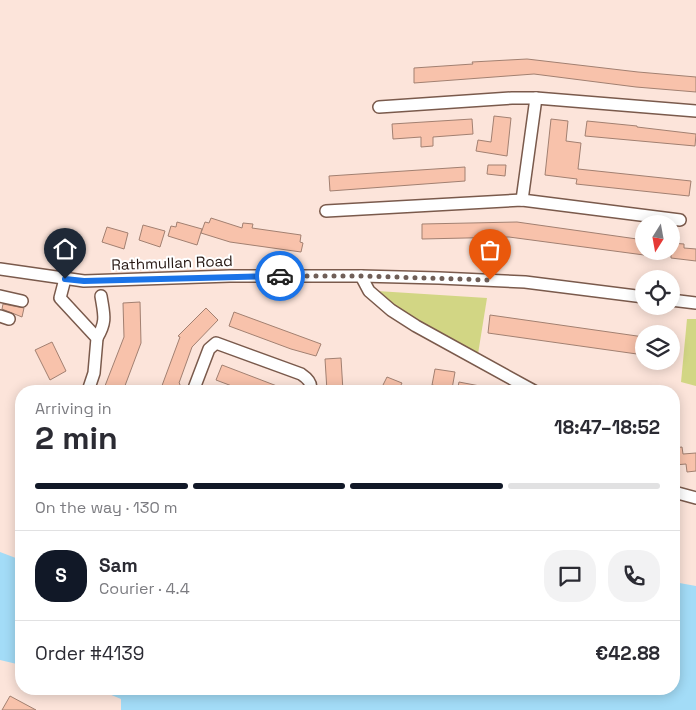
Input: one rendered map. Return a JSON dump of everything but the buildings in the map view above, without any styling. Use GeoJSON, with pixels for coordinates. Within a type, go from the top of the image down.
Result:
{"type":"FeatureCollection","features":[{"type":"Feature","properties":{"kind":"street"},"geometry":{"type":"LineString","coordinates":[[522,200],[536,98]]}},
{"type":"Feature","properties":{"kind":"street"},"geometry":{"type":"LineString","coordinates":[[379,107],[536,98],[696,111]]}},
{"type":"Feature","properties":{"kind":"street"},"geometry":{"type":"LineString","coordinates":[[326,211],[522,200],[640,215]]}},
{"type":"Feature","properties":{"kind":"street","name":"Rathmullan Road"},"geometry":{"type":"LineString","coordinates":[[0,269],[84,281],[230,276],[361,276],[525,282],[635,296]]}},
{"type":"Feature","properties":{"kind":"street"},"geometry":{"type":"LineString","coordinates":[[361,276],[370,291],[391,310],[416,326],[523,385]]}},
{"type":"Feature","properties":{"kind":"street"},"geometry":{"type":"LineString","coordinates":[[65,279],[60,298],[97,338]]}},
{"type":"Feature","properties":{"kind":"street"},"geometry":{"type":"LineString","coordinates":[[0,296],[22,301]]}},
{"type":"Feature","properties":{"kind":"street"},"geometry":{"type":"LineString","coordinates":[[90,385],[94,373],[97,338],[103,327],[104,320],[101,296]]}},
{"type":"Feature","properties":{"kind":"street"},"geometry":{"type":"LineString","coordinates":[[680,301],[696,303]]}},
{"type":"Feature","properties":{"kind":"street"},"geometry":{"type":"LineString","coordinates":[[195,385],[209,349],[216,343],[301,374],[309,379],[311,385]]}},
{"type":"Feature","properties":{"kind":"street"},"geometry":{"type":"LineString","coordinates":[[680,494],[696,498]]}},
{"type":"Feature","properties":{"kind":"green space"},"geometry":{"type":"Polygon","coordinates":[[[377,291],[487,298],[478,354],[402,312],[377,291]]]}},
{"type":"Feature","properties":{"kind":"green space"},"geometry":{"type":"Polygon","coordinates":[[[687,319],[696,319],[696,386],[681,382],[687,319]]]}},
{"type":"Feature","properties":{"kind":"water"},"geometry":{"type":"Polygon","coordinates":[[[0,552],[15,558],[15,664],[0,660],[0,552]]]}},
{"type":"Feature","properties":{"kind":"water"},"geometry":{"type":"Polygon","coordinates":[[[680,583],[696,586],[696,710],[121,710],[121,699],[111,695],[680,695],[680,583]]]}},
{"type":"Feature","properties":{"kind":"way so far"},"geometry":{"type":"LineString","coordinates":[[280,276],[361,276],[490,280]]}},
{"type":"Feature","properties":{"kind":"route"},"geometry":{"type":"LineString","coordinates":[[65,279],[84,281],[280,276]]}}]}
